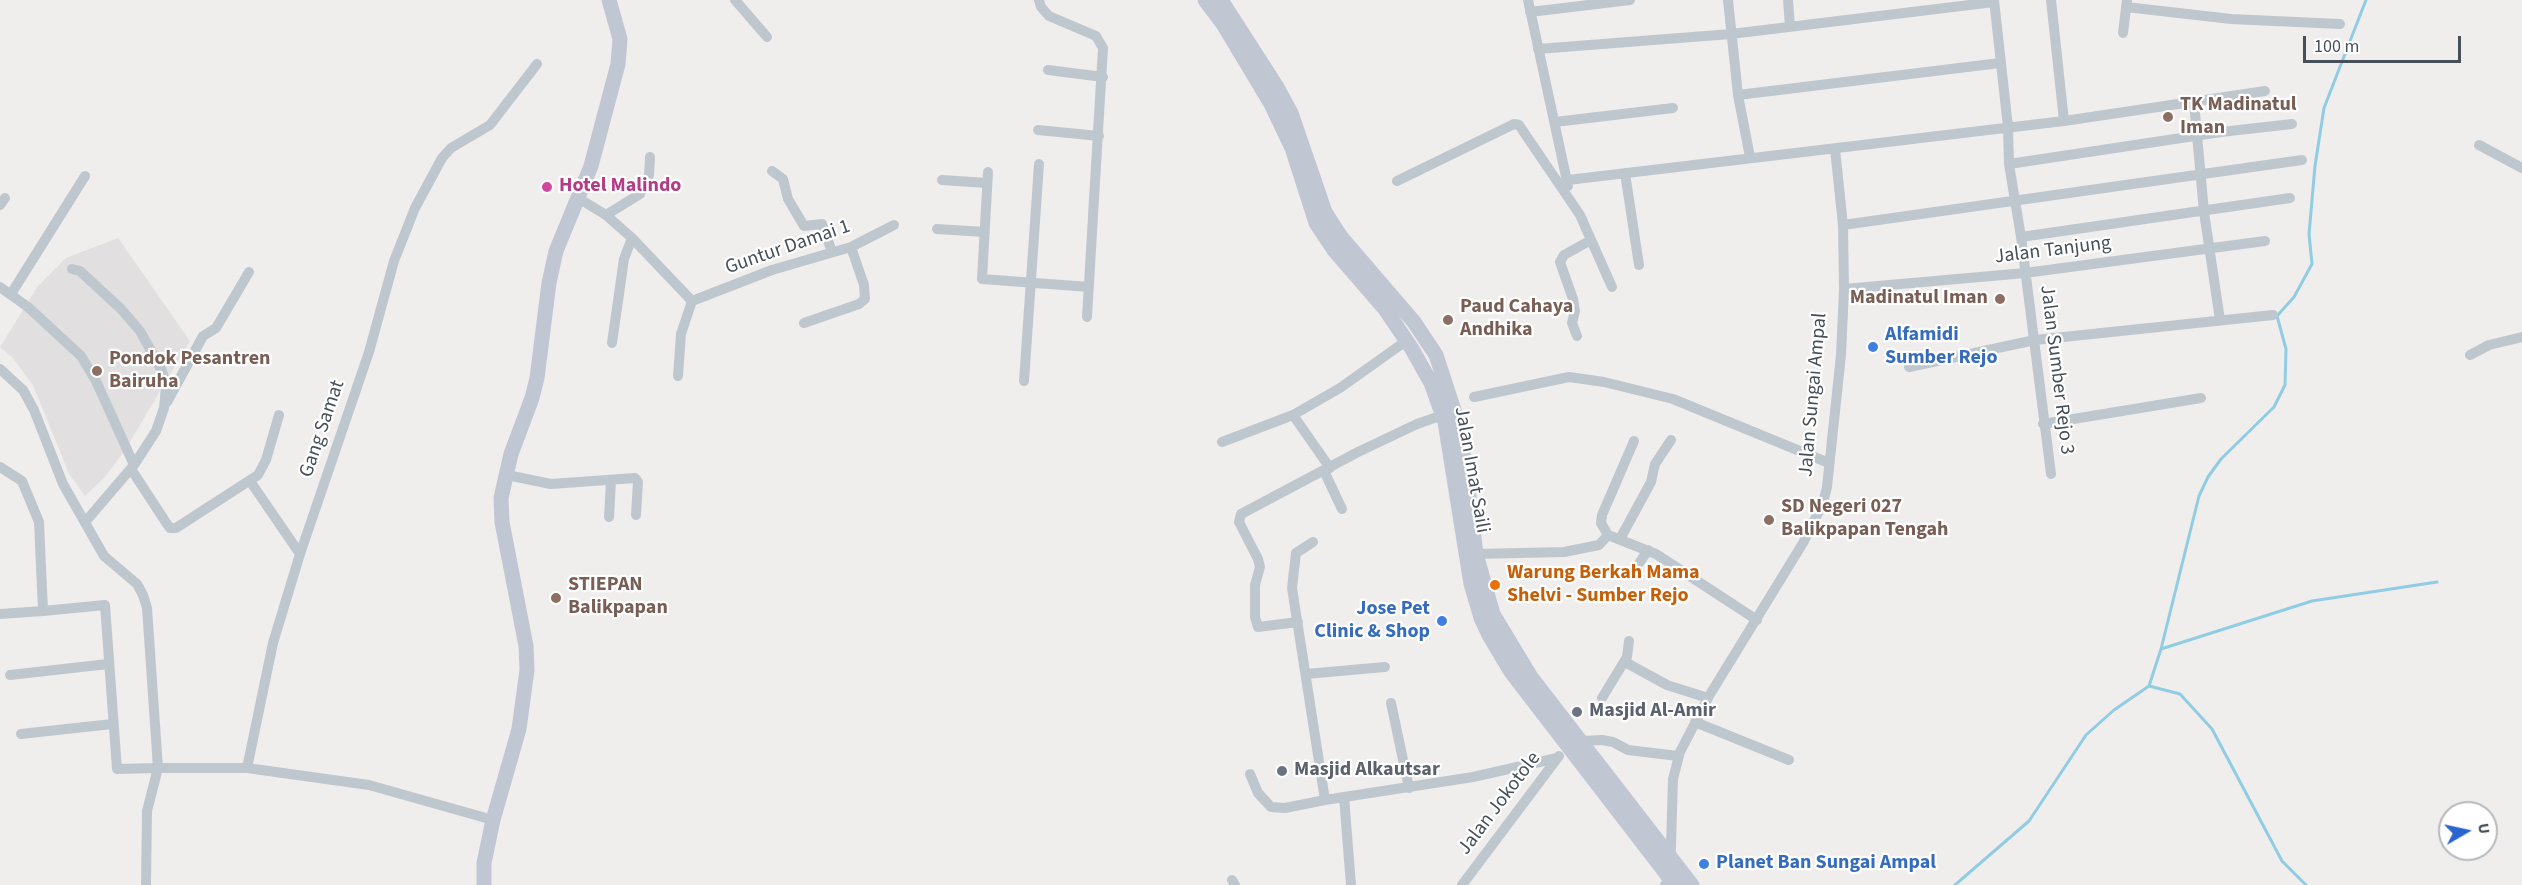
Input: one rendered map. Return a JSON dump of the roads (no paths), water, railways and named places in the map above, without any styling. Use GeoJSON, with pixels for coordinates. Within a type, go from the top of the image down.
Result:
{"type":"FeatureCollection","features":[{"type":"Feature","properties":{"kind":"main road"},"geometry":{"type":"LineString","coordinates":[[484,885],[484,863],[493,820],[519,729],[527,670],[521,616],[502,522],[501,498],[511,453],[532,398],[537,378],[549,283],[556,251],[591,165],[605,122],[620,52],[618,27],[609,0]]}},
{"type":"Feature","properties":{"kind":"main road","name":"Jalan Imat Saili"},"geometry":{"type":"LineString","coordinates":[[1205,0],[1223,24],[1259,82],[1332,224],[1414,322],[1436,355],[1456,416],[1465,464],[1476,554],[1492,614],[1531,677],[1670,883]]}},
{"type":"Feature","properties":{"kind":"main road","name":"Jalan Imat Saili"},"geometry":{"type":"LineString","coordinates":[[1221,0],[1291,113],[1310,208],[1324,236],[1385,309],[1431,383],[1443,415],[1465,558],[1481,618],[1511,672],[1576,742],[1670,855]]}},
{"type":"Feature","properties":{"kind":"main road"},"geometry":{"type":"LineString","coordinates":[[1670,855],[1692,885]]}},
{"type":"Feature","properties":{"kind":"street"},"geometry":{"type":"LineString","coordinates":[[735,0],[767,37]]}},
{"type":"Feature","properties":{"kind":"street"},"geometry":{"type":"LineString","coordinates":[[1039,0],[1041,7],[1049,16],[1096,36],[1100,41],[1104,59],[1087,317]]}},
{"type":"Feature","properties":{"kind":"street"},"geometry":{"type":"LineString","coordinates":[[1528,0],[1570,198]]}},
{"type":"Feature","properties":{"kind":"street"},"geometry":{"type":"LineString","coordinates":[[1530,12],[1629,0]]}},
{"type":"Feature","properties":{"kind":"street"},"geometry":{"type":"LineString","coordinates":[[1728,0],[1738,95],[1750,157]]}},
{"type":"Feature","properties":{"kind":"street"},"geometry":{"type":"LineString","coordinates":[[1788,0],[1790,27]]}},
{"type":"Feature","properties":{"kind":"street"},"geometry":{"type":"LineString","coordinates":[[2051,0],[2064,120]]}},
{"type":"Feature","properties":{"kind":"street"},"geometry":{"type":"LineString","coordinates":[[1538,49],[1731,34],[1929,5],[1994,1]]}},
{"type":"Feature","properties":{"kind":"street","name":"Jalan Sumber Rejo 3"},"geometry":{"type":"LineString","coordinates":[[1994,1],[2008,127],[2009,164],[2035,340],[2043,424],[2051,474]]}},
{"type":"Feature","properties":{"kind":"street"},"geometry":{"type":"LineString","coordinates":[[2123,33],[2127,4],[2231,19],[2340,24]]}},
{"type":"Feature","properties":{"kind":"street"},"geometry":{"type":"LineString","coordinates":[[1738,95],[2000,63]]}},
{"type":"Feature","properties":{"kind":"street","name":"Gang Samat"},"geometry":{"type":"LineString","coordinates":[[247,768],[273,642],[300,554],[369,352],[394,261],[415,208],[442,158],[451,148],[483,130],[537,64]]}},
{"type":"Feature","properties":{"kind":"street"},"geometry":{"type":"LineString","coordinates":[[1048,70],[1103,77]]}},
{"type":"Feature","properties":{"kind":"street"},"geometry":{"type":"LineString","coordinates":[[1568,180],[1686,168],[1750,157],[1834,149],[2064,120],[2265,91]]}},
{"type":"Feature","properties":{"kind":"street"},"geometry":{"type":"LineString","coordinates":[[2194,102],[2204,212],[2220,320]]}},
{"type":"Feature","properties":{"kind":"street"},"geometry":{"type":"LineString","coordinates":[[1555,122],[1673,108]]}},
{"type":"Feature","properties":{"kind":"street"},"geometry":{"type":"LineString","coordinates":[[1397,182],[1516,124],[1521,126],[1570,198],[1592,240],[1612,287]]}},
{"type":"Feature","properties":{"kind":"street"},"geometry":{"type":"LineString","coordinates":[[2009,164],[2197,135],[2292,124]]}},
{"type":"Feature","properties":{"kind":"street"},"geometry":{"type":"LineString","coordinates":[[1038,130],[1099,136]]}},
{"type":"Feature","properties":{"kind":"street"},"geometry":{"type":"LineString","coordinates":[[2479,145],[2522,168]]}},
{"type":"Feature","properties":{"kind":"street","name":"Jalan Sungai Ampal"},"geometry":{"type":"LineString","coordinates":[[1670,883],[1673,779],[1678,756],[1708,698],[1757,620],[1816,517],[1827,487],[1841,355],[1844,289],[1843,225],[1834,149]]}},
{"type":"Feature","properties":{"kind":"street"},"geometry":{"type":"LineString","coordinates":[[606,215],[640,194],[649,175],[650,157]]}},
{"type":"Feature","properties":{"kind":"street"},"geometry":{"type":"LineString","coordinates":[[1843,225],[2302,160]]}},
{"type":"Feature","properties":{"kind":"street"},"geometry":{"type":"LineString","coordinates":[[1024,381],[1039,164]]}},
{"type":"Feature","properties":{"kind":"street"},"geometry":{"type":"LineString","coordinates":[[772,171],[783,179],[788,199],[804,226],[822,224],[832,252]]}},
{"type":"Feature","properties":{"kind":"street"},"geometry":{"type":"LineString","coordinates":[[1625,173],[1639,266]]}},
{"type":"Feature","properties":{"kind":"street"},"geometry":{"type":"LineString","coordinates":[[11,294],[85,176]]}},
{"type":"Feature","properties":{"kind":"street"},"geometry":{"type":"LineString","coordinates":[[942,180],[988,178],[982,279],[1089,287]]}},
{"type":"Feature","properties":{"kind":"street"},"geometry":{"type":"LineString","coordinates":[[578,198],[606,215],[632,238],[692,301],[681,334],[678,376]]}},
{"type":"Feature","properties":{"kind":"street"},"geometry":{"type":"LineString","coordinates":[[2021,237],[2290,198]]}},
{"type":"Feature","properties":{"kind":"street","name":"Guntur Damai 1"},"geometry":{"type":"LineString","coordinates":[[692,301],[772,270],[851,247],[894,225]]}},
{"type":"Feature","properties":{"kind":"street"},"geometry":{"type":"LineString","coordinates":[[937,229],[985,232]]}},
{"type":"Feature","properties":{"kind":"street"},"geometry":{"type":"LineString","coordinates":[[612,344],[624,259],[632,238]]}},
{"type":"Feature","properties":{"kind":"street"},"geometry":{"type":"LineString","coordinates":[[1577,336],[1572,323],[1575,311],[1574,299],[1560,262],[1564,255],[1592,240]]}},
{"type":"Feature","properties":{"kind":"street","name":"Jalan Tanjung"},"geometry":{"type":"LineString","coordinates":[[1844,289],[2025,273],[2265,241]]}},
{"type":"Feature","properties":{"kind":"street"},"geometry":{"type":"LineString","coordinates":[[804,323],[859,304],[865,299],[864,285],[851,247]]}},
{"type":"Feature","properties":{"kind":"street"},"geometry":{"type":"LineString","coordinates":[[72,268],[80,271],[121,309],[140,331],[162,371],[166,387],[164,408]]}},
{"type":"Feature","properties":{"kind":"street"},"geometry":{"type":"LineString","coordinates":[[86,521],[132,467],[156,431],[164,408],[203,336],[216,328],[249,272]]}},
{"type":"Feature","properties":{"kind":"street"},"geometry":{"type":"LineString","coordinates":[[0,287],[62,336],[81,356],[96,381],[132,467],[167,524],[173,528],[190,521],[250,481],[264,465],[279,415]]}},
{"type":"Feature","properties":{"kind":"street"},"geometry":{"type":"LineString","coordinates":[[1909,367],[2035,340],[2273,315]]}},
{"type":"Feature","properties":{"kind":"street"},"geometry":{"type":"LineString","coordinates":[[2470,355],[2489,345],[2522,337]]}},
{"type":"Feature","properties":{"kind":"street"},"geometry":{"type":"LineString","coordinates":[[1222,442],[1293,415],[1340,388],[1406,341]]}},
{"type":"Feature","properties":{"kind":"street"},"geometry":{"type":"LineString","coordinates":[[0,369],[23,390],[34,410],[63,484],[104,556],[137,584],[147,608],[158,768],[147,811],[146,885]]}},
{"type":"Feature","properties":{"kind":"street"},"geometry":{"type":"LineString","coordinates":[[1474,397],[1569,377],[1604,382],[1673,399],[1829,463]]}},
{"type":"Feature","properties":{"kind":"street"},"geometry":{"type":"LineString","coordinates":[[2043,424],[2201,398]]}},
{"type":"Feature","properties":{"kind":"street"},"geometry":{"type":"LineString","coordinates":[[1293,415],[1327,470],[1342,509]]}},
{"type":"Feature","properties":{"kind":"street"},"geometry":{"type":"LineString","coordinates":[[1298,620],[1258,627],[1255,617],[1255,585],[1259,564],[1238,518],[1241,514],[1395,434],[1443,415]]}},
{"type":"Feature","properties":{"kind":"street"},"geometry":{"type":"LineString","coordinates":[[1620,539],[1652,482],[1655,464],[1671,440]]}},
{"type":"Feature","properties":{"kind":"street"},"geometry":{"type":"LineString","coordinates":[[1634,441],[1602,515],[1601,523],[1608,535],[1648,550],[1673,563],[1757,620]]}},
{"type":"Feature","properties":{"kind":"street"},"geometry":{"type":"LineString","coordinates":[[0,467],[22,481],[39,522],[43,611]]}},
{"type":"Feature","properties":{"kind":"street"},"geometry":{"type":"LineString","coordinates":[[507,475],[545,483],[638,480],[636,515]]}},
{"type":"Feature","properties":{"kind":"street"},"geometry":{"type":"LineString","coordinates":[[250,481],[300,554]]}},
{"type":"Feature","properties":{"kind":"street"},"geometry":{"type":"LineString","coordinates":[[609,517],[611,481]]}},
{"type":"Feature","properties":{"kind":"street"},"geometry":{"type":"LineString","coordinates":[[1476,554],[1564,552],[1599,546],[1608,535]]}},
{"type":"Feature","properties":{"kind":"street"},"geometry":{"type":"LineString","coordinates":[[1313,542],[1299,550],[1293,560],[1292,588],[1325,800]]}},
{"type":"Feature","properties":{"kind":"street"},"geometry":{"type":"LineString","coordinates":[[1640,562],[1648,550]]}},
{"type":"Feature","properties":{"kind":"street"},"geometry":{"type":"LineString","coordinates":[[0,614],[105,605],[112,724],[118,770],[247,768],[369,785],[493,820]]}},
{"type":"Feature","properties":{"kind":"street"},"geometry":{"type":"LineString","coordinates":[[1602,698],[1624,662],[1630,649],[1629,641]]}},
{"type":"Feature","properties":{"kind":"street"},"geometry":{"type":"LineString","coordinates":[[1624,662],[1667,685],[1708,698]]}},
{"type":"Feature","properties":{"kind":"street"},"geometry":{"type":"LineString","coordinates":[[10,675],[108,664]]}},
{"type":"Feature","properties":{"kind":"street"},"geometry":{"type":"LineString","coordinates":[[1306,674],[1384,667]]}},
{"type":"Feature","properties":{"kind":"street"},"geometry":{"type":"LineString","coordinates":[[1391,703],[1409,788]]}},
{"type":"Feature","properties":{"kind":"street"},"geometry":{"type":"LineString","coordinates":[[1695,722],[1789,760]]}},
{"type":"Feature","properties":{"kind":"street"},"geometry":{"type":"LineString","coordinates":[[21,734],[112,724]]}},
{"type":"Feature","properties":{"kind":"street"},"geometry":{"type":"LineString","coordinates":[[1576,742],[1602,740],[1613,742],[1628,750],[1678,756]]}},
{"type":"Feature","properties":{"kind":"street","name":"Jalan Jokotole"},"geometry":{"type":"LineString","coordinates":[[1462,885],[1557,759],[1576,742]]}},
{"type":"Feature","properties":{"kind":"street"},"geometry":{"type":"LineString","coordinates":[[1250,774],[1258,793],[1271,807],[1285,808],[1473,777],[1557,759]]}},
{"type":"Feature","properties":{"kind":"street"},"geometry":{"type":"LineString","coordinates":[[1344,797],[1351,885]]}},
{"type":"Feature","properties":{"kind":"waterway"},"geometry":{"type":"LineString","coordinates":[[2149,686],[2161,649],[2199,496],[2208,477],[2221,459],[2274,407],[2285,385],[2286,349],[2277,316],[2294,297],[2312,264],[2309,234],[2315,166],[2324,108],[2366,0]]}},
{"type":"Feature","properties":{"kind":"waterway"},"geometry":{"type":"LineString","coordinates":[[2161,649],[2312,601],[2437,582]]}},
{"type":"Feature","properties":{"kind":"waterway"},"geometry":{"type":"LineString","coordinates":[[1955,885],[2029,821],[2086,735],[2114,710],[2149,686],[2180,694],[2212,729],[2282,861],[2306,885]]}},
{"type":"Feature","properties":{"kind":"place","name":"TK Madinatul Iman"},"geometry":{"type":"Point","coordinates":[2168,117]}},
{"type":"Feature","properties":{"kind":"place","name":"Hotel Malindo"},"geometry":{"type":"Point","coordinates":[547,187]}},
{"type":"Feature","properties":{"kind":"place","name":"Madinatul Iman"},"geometry":{"type":"Point","coordinates":[2000,299]}},
{"type":"Feature","properties":{"kind":"place","name":"Paud Cahaya Andhika"},"geometry":{"type":"Point","coordinates":[1448,320]}},
{"type":"Feature","properties":{"kind":"place","name":"Alfamidi Sumber Rejo"},"geometry":{"type":"Point","coordinates":[1873,347]}},
{"type":"Feature","properties":{"kind":"place","name":"Pondok Pesantren Bairuha"},"geometry":{"type":"Point","coordinates":[97,371]}},
{"type":"Feature","properties":{"kind":"place","name":"SD Negeri 027 Balikpapan Tengah"},"geometry":{"type":"Point","coordinates":[1769,520]}},
{"type":"Feature","properties":{"kind":"place","name":"Warung Berkah Mama Shelvi - Sumber Rejo"},"geometry":{"type":"Point","coordinates":[1495,585]}},
{"type":"Feature","properties":{"kind":"place","name":"STIEPAN Balikpapan"},"geometry":{"type":"Point","coordinates":[556,598]}},
{"type":"Feature","properties":{"kind":"place","name":"Jose Pet Clinic & Shop"},"geometry":{"type":"Point","coordinates":[1442,621]}},
{"type":"Feature","properties":{"kind":"place","name":"Masjid Al-Amir"},"geometry":{"type":"Point","coordinates":[1577,712]}},
{"type":"Feature","properties":{"kind":"place","name":"Masjid Alkautsar"},"geometry":{"type":"Point","coordinates":[1282,771]}},
{"type":"Feature","properties":{"kind":"place","name":"Planet Ban Sungai Ampal"},"geometry":{"type":"Point","coordinates":[1704,864]}}]}
